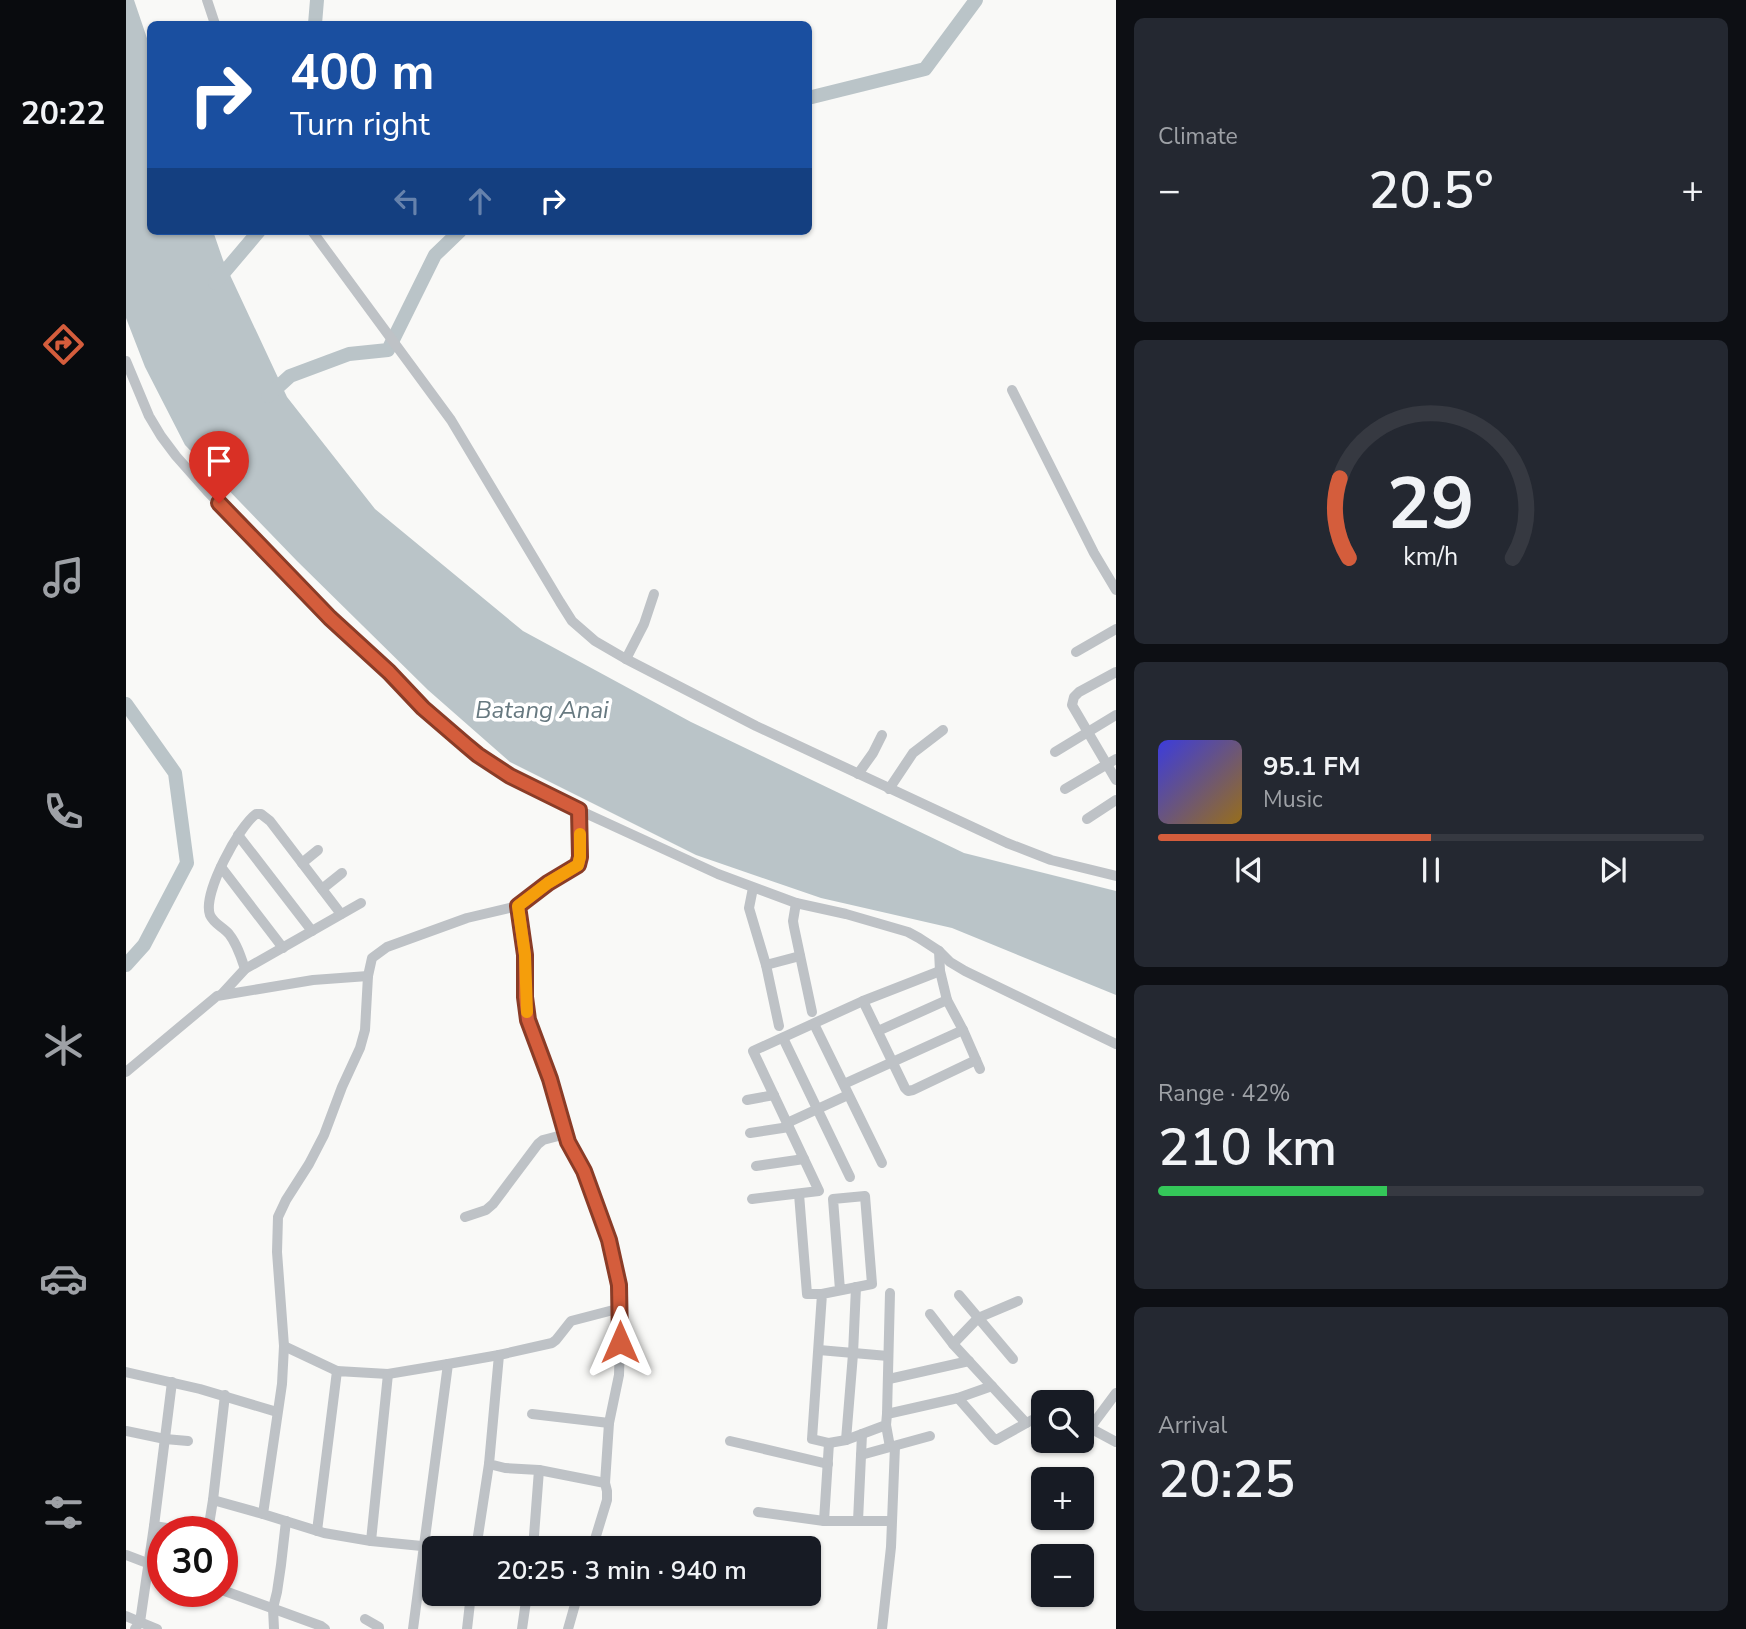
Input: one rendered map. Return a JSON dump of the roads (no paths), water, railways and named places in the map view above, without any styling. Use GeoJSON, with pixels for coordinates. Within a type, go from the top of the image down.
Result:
{"type":"FeatureCollection","features":[{"type":"Feature","properties":{"kind":"street"},"geometry":{"type":"LineString","coordinates":[[207,0],[214,21]]}},
{"type":"Feature","properties":{"kind":"street"},"geometry":{"type":"LineString","coordinates":[[315,235],[451,420],[572,621],[595,641],[756,726],[998,839],[1039,856],[1116,876]]}},
{"type":"Feature","properties":{"kind":"street"},"geometry":{"type":"LineString","coordinates":[[126,361],[149,416],[176,456],[207,491],[321,609],[389,672],[423,708],[478,755],[510,776],[718,874],[796,903],[908,932],[965,971],[1116,1044]]}},
{"type":"Feature","properties":{"kind":"street"},"geometry":{"type":"LineString","coordinates":[[1012,390],[1116,590]]}},
{"type":"Feature","properties":{"kind":"street"},"geometry":{"type":"LineString","coordinates":[[626,659],[644,624],[654,594]]}},
{"type":"Feature","properties":{"kind":"street"},"geometry":{"type":"LineString","coordinates":[[1076,652],[1116,629]]}},
{"type":"Feature","properties":{"kind":"street"},"geometry":{"type":"LineString","coordinates":[[1116,672],[1079,692],[1072,700],[1072,705],[1088,732],[1111,762],[1116,780]]}},
{"type":"Feature","properties":{"kind":"street"},"geometry":{"type":"LineString","coordinates":[[1055,751],[1116,715]]}},
{"type":"Feature","properties":{"kind":"street"},"geometry":{"type":"LineString","coordinates":[[889,789],[913,753],[943,730]]}},
{"type":"Feature","properties":{"kind":"street"},"geometry":{"type":"LineString","coordinates":[[859,774],[882,735]]}},
{"type":"Feature","properties":{"kind":"street"},"geometry":{"type":"LineString","coordinates":[[1065,789],[1111,762]]}},
{"type":"Feature","properties":{"kind":"street"},"geometry":{"type":"LineString","coordinates":[[1087,819],[1116,800]]}},
{"type":"Feature","properties":{"kind":"street"},"geometry":{"type":"LineString","coordinates":[[263,1514],[282,1384],[284,1346],[277,1252],[278,1217],[324,1135],[360,1048],[365,1030],[368,976],[372,958],[387,947],[467,918],[518,906],[578,865],[579,810]]}},
{"type":"Feature","properties":{"kind":"street"},"geometry":{"type":"LineString","coordinates":[[245,969],[229,934],[211,919],[208,910],[210,896],[221,867],[238,835],[256,814],[261,814],[270,821],[341,914]]}},
{"type":"Feature","properties":{"kind":"street"},"geometry":{"type":"LineString","coordinates":[[238,835],[312,931]]}},
{"type":"Feature","properties":{"kind":"street"},"geometry":{"type":"LineString","coordinates":[[302,863],[318,850]]}},
{"type":"Feature","properties":{"kind":"street"},"geometry":{"type":"LineString","coordinates":[[221,867],[283,948]]}},
{"type":"Feature","properties":{"kind":"street"},"geometry":{"type":"LineString","coordinates":[[321,889],[342,873]]}},
{"type":"Feature","properties":{"kind":"street"},"geometry":{"type":"LineString","coordinates":[[753,888],[750,908],[779,1026]]}},
{"type":"Feature","properties":{"kind":"street"},"geometry":{"type":"LineString","coordinates":[[222,995],[245,969],[361,903]]}},
{"type":"Feature","properties":{"kind":"street"},"geometry":{"type":"LineString","coordinates":[[796,903],[793,921],[812,1012]]}},
{"type":"Feature","properties":{"kind":"street"},"geometry":{"type":"LineString","coordinates":[[518,906],[525,955],[528,1020],[550,1079],[568,1142],[584,1171],[609,1240],[619,1285],[619,1375],[609,1423],[605,1483],[607,1500],[596,1536]]}},
{"type":"Feature","properties":{"kind":"street"},"geometry":{"type":"LineString","coordinates":[[863,1001],[905,1088],[911,1091],[978,1065],[947,1000],[940,971],[939,951]]}},
{"type":"Feature","properties":{"kind":"street"},"geometry":{"type":"LineString","coordinates":[[766,965],[800,956]]}},
{"type":"Feature","properties":{"kind":"street"},"geometry":{"type":"LineString","coordinates":[[752,1199],[819,1191],[753,1052],[863,1001],[940,971]]}},
{"type":"Feature","properties":{"kind":"street"},"geometry":{"type":"LineString","coordinates":[[126,1072],[211,1000],[222,995],[313,980],[368,976]]}},
{"type":"Feature","properties":{"kind":"street"},"geometry":{"type":"LineString","coordinates":[[878,1031],[947,1000]]}},
{"type":"Feature","properties":{"kind":"street"},"geometry":{"type":"LineString","coordinates":[[814,1024],[882,1163]]}},
{"type":"Feature","properties":{"kind":"street"},"geometry":{"type":"LineString","coordinates":[[750,1133],[788,1125],[892,1063],[963,1030]]}},
{"type":"Feature","properties":{"kind":"street"},"geometry":{"type":"LineString","coordinates":[[783,1038],[850,1177]]}},
{"type":"Feature","properties":{"kind":"street"},"geometry":{"type":"LineString","coordinates":[[747,1100],[774,1095]]}},
{"type":"Feature","properties":{"kind":"street"},"geometry":{"type":"LineString","coordinates":[[465,1217],[486,1210],[493,1204],[538,1144],[566,1134]]}},
{"type":"Feature","properties":{"kind":"street"},"geometry":{"type":"LineString","coordinates":[[755,1166],[804,1159]]}},
{"type":"Feature","properties":{"kind":"street"},"geometry":{"type":"LineString","coordinates":[[799,1194],[807,1294],[822,1294],[872,1284],[865,1196],[833,1199],[840,1290]]}},
{"type":"Feature","properties":{"kind":"street"},"geometry":{"type":"LineString","coordinates":[[846,1440],[856,1287]]}},
{"type":"Feature","properties":{"kind":"street"},"geometry":{"type":"LineString","coordinates":[[881,1629],[891,1547],[893,1446],[887,1420],[890,1293]]}},
{"type":"Feature","properties":{"kind":"street"},"geometry":{"type":"LineString","coordinates":[[822,1294],[812,1439],[829,1443],[846,1440],[887,1420],[992,1386]]}},
{"type":"Feature","properties":{"kind":"street"},"geometry":{"type":"LineString","coordinates":[[960,1295],[1013,1359]]}},
{"type":"Feature","properties":{"kind":"street"},"geometry":{"type":"LineString","coordinates":[[953,1344],[978,1318],[1018,1301]]}},
{"type":"Feature","properties":{"kind":"street"},"geometry":{"type":"LineString","coordinates":[[284,1346],[338,1371],[388,1374],[552,1343],[572,1321],[621,1308]]}},
{"type":"Feature","properties":{"kind":"street"},"geometry":{"type":"LineString","coordinates":[[930,1314],[953,1344],[1026,1423]]}},
{"type":"Feature","properties":{"kind":"street"},"geometry":{"type":"LineString","coordinates":[[819,1350],[888,1356]]}},
{"type":"Feature","properties":{"kind":"street"},"geometry":{"type":"LineString","coordinates":[[478,1536],[489,1464],[499,1355]]}},
{"type":"Feature","properties":{"kind":"street"},"geometry":{"type":"LineString","coordinates":[[889,1379],[969,1361]]}},
{"type":"Feature","properties":{"kind":"street"},"geometry":{"type":"LineString","coordinates":[[425,1536],[448,1364]]}},
{"type":"Feature","properties":{"kind":"street"},"geometry":{"type":"LineString","coordinates":[[317,1531],[338,1371]]}},
{"type":"Feature","properties":{"kind":"street"},"geometry":{"type":"LineString","coordinates":[[126,1372],[225,1395],[277,1412]]}},
{"type":"Feature","properties":{"kind":"street"},"geometry":{"type":"LineString","coordinates":[[371,1541],[388,1374]]}},
{"type":"Feature","properties":{"kind":"street"},"geometry":{"type":"LineString","coordinates":[[155,1516],[172,1382]]}},
{"type":"Feature","properties":{"kind":"street"},"geometry":{"type":"LineString","coordinates":[[1094,1419],[1116,1393]]}},
{"type":"Feature","properties":{"kind":"street"},"geometry":{"type":"LineString","coordinates":[[210,1516],[225,1395]]}},
{"type":"Feature","properties":{"kind":"street"},"geometry":{"type":"LineString","coordinates":[[958,1398],[996,1440],[1031,1420]]}},
{"type":"Feature","properties":{"kind":"street"},"geometry":{"type":"LineString","coordinates":[[533,1414],[609,1423]]}},
{"type":"Feature","properties":{"kind":"street"},"geometry":{"type":"LineString","coordinates":[[126,1431],[188,1441]]}},
{"type":"Feature","properties":{"kind":"street"},"geometry":{"type":"LineString","coordinates":[[1094,1432],[1116,1442]]}},
{"type":"Feature","properties":{"kind":"street"},"geometry":{"type":"LineString","coordinates":[[858,1521],[862,1434]]}},
{"type":"Feature","properties":{"kind":"street"},"geometry":{"type":"LineString","coordinates":[[861,1455],[930,1436]]}},
{"type":"Feature","properties":{"kind":"street"},"geometry":{"type":"LineString","coordinates":[[730,1441],[828,1464]]}},
{"type":"Feature","properties":{"kind":"street"},"geometry":{"type":"LineString","coordinates":[[824,1521],[829,1443]]}},
{"type":"Feature","properties":{"kind":"street"},"geometry":{"type":"LineString","coordinates":[[489,1464],[605,1483]]}},
{"type":"Feature","properties":{"kind":"street"},"geometry":{"type":"LineString","coordinates":[[534,1536],[538,1470]]}},
{"type":"Feature","properties":{"kind":"street"},"geometry":{"type":"LineString","coordinates":[[213,1500],[317,1531],[371,1541],[422,1546]]}},
{"type":"Feature","properties":{"kind":"street"},"geometry":{"type":"LineString","coordinates":[[758,1512],[824,1521],[891,1521]]}},
{"type":"Feature","properties":{"kind":"street"},"geometry":{"type":"LineString","coordinates":[[274,1629],[273,1608],[286,1521]]}},
{"type":"Feature","properties":{"kind":"street"},"geometry":{"type":"LineString","coordinates":[[126,1555],[147,1563]]}},
{"type":"Feature","properties":{"kind":"street"},"geometry":{"type":"LineString","coordinates":[[413,1629],[422,1561]]}},
{"type":"Feature","properties":{"kind":"street"},"geometry":{"type":"LineString","coordinates":[[137,1625],[147,1574]]}},
{"type":"Feature","properties":{"kind":"street"},"geometry":{"type":"LineString","coordinates":[[238,1596],[325,1629]]}},
{"type":"Feature","properties":{"kind":"street"},"geometry":{"type":"LineString","coordinates":[[467,1629],[470,1606]]}},
{"type":"Feature","properties":{"kind":"street"},"geometry":{"type":"LineString","coordinates":[[522,1629],[525,1606]]}},
{"type":"Feature","properties":{"kind":"street"},"geometry":{"type":"LineString","coordinates":[[568,1629],[575,1606]]}},
{"type":"Feature","properties":{"kind":"street"},"geometry":{"type":"LineString","coordinates":[[126,1616],[137,1625],[157,1629]]}},
{"type":"Feature","properties":{"kind":"street"},"geometry":{"type":"LineString","coordinates":[[365,1619],[379,1629]]}},
{"type":"Feature","properties":{"kind":"water","name":"Batang Anai"},"geometry":{"type":"Polygon","coordinates":[[[126,0],[134,0],[147,38],[147,235],[214,235],[223,260],[287,397],[375,509],[523,631],[691,722],[964,853],[1116,891],[1116,995],[952,928],[821,898],[696,855],[510,762],[428,690],[297,561],[185,445],[145,367],[126,318],[126,0]]]}},
{"type":"Feature","properties":{"kind":"waterway"},"geometry":{"type":"LineString","coordinates":[[315,21],[317,0]]}},
{"type":"Feature","properties":{"kind":"waterway"},"geometry":{"type":"LineString","coordinates":[[812,97],[925,69],[976,0]]}},
{"type":"Feature","properties":{"kind":"waterway"},"geometry":{"type":"LineString","coordinates":[[215,283],[256,235]]}},
{"type":"Feature","properties":{"kind":"waterway"},"geometry":{"type":"LineString","coordinates":[[268,396],[290,376],[349,354],[388,350],[435,255],[456,235]]}},
{"type":"Feature","properties":{"kind":"waterway"},"geometry":{"type":"LineString","coordinates":[[126,704],[175,773],[187,863],[144,945],[126,965]]}}]}
